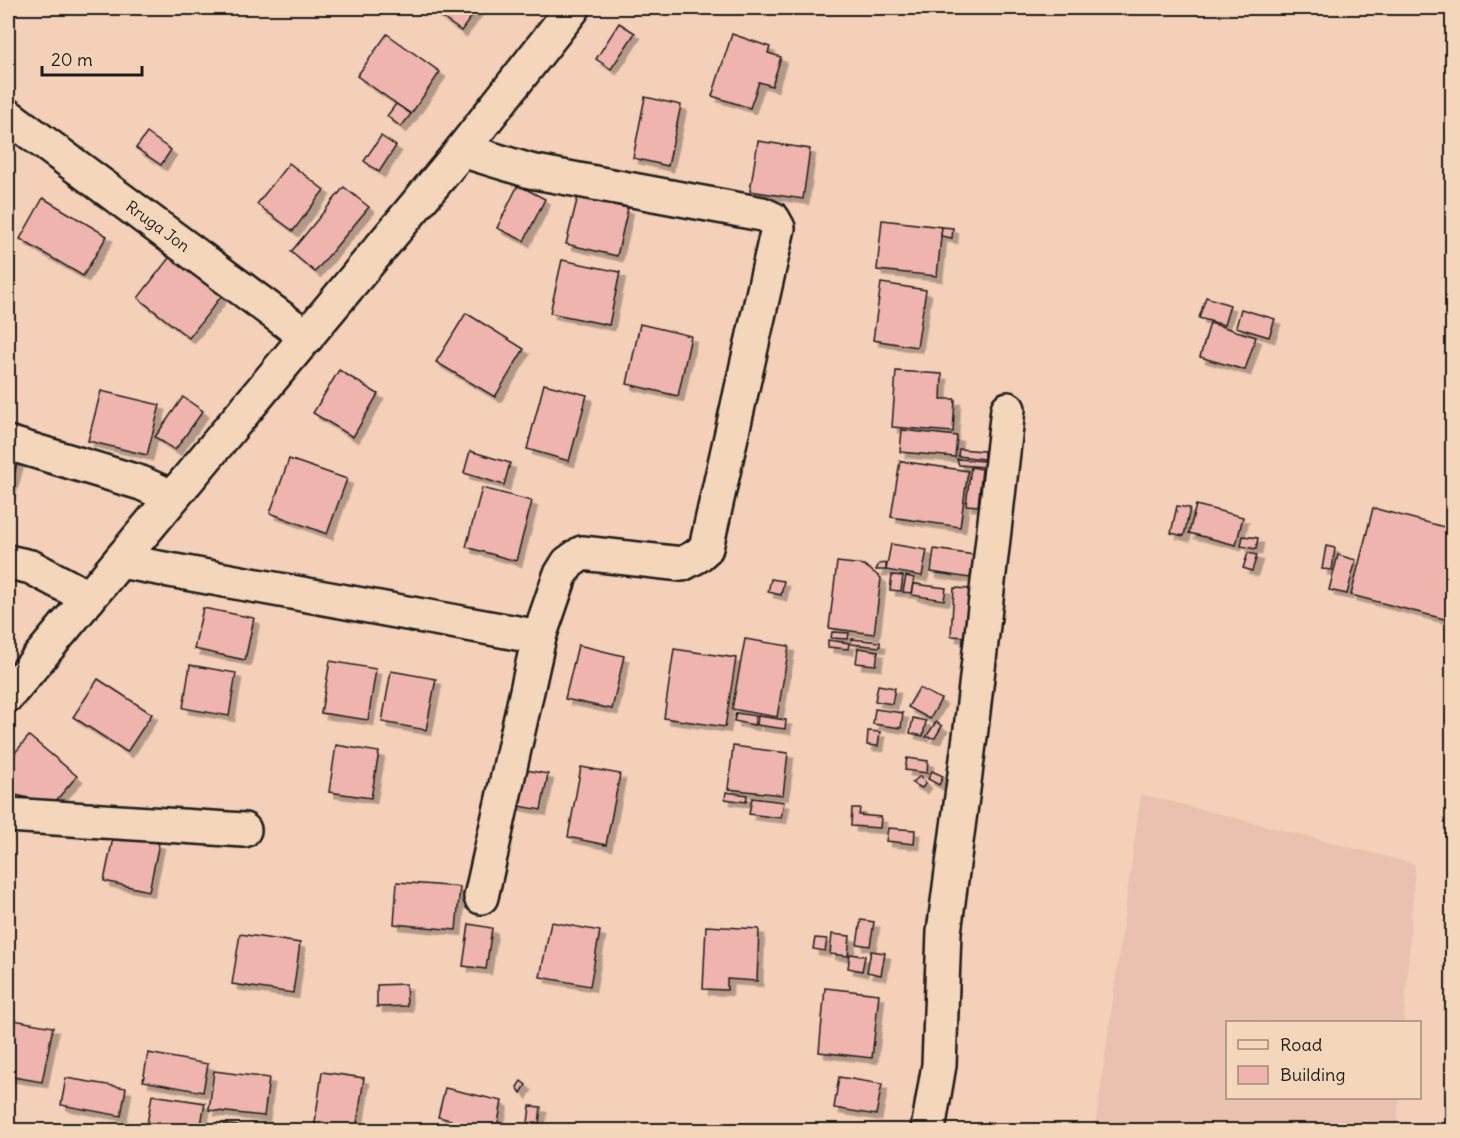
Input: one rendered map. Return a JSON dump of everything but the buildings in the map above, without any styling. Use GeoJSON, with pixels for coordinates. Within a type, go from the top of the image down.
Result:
{"type":"FeatureCollection","features":[{"type":"Feature","properties":{"kind":"street"},"geometry":{"type":"LineString","coordinates":[[8,695],[462,150],[573,8]]}},
{"type":"Feature","properties":{"kind":"street","name":"Rruga Jon"},"geometry":{"type":"LineString","coordinates":[[8,116],[307,337]]}},
{"type":"Feature","properties":{"kind":"street"},"geometry":{"type":"LineString","coordinates":[[462,150],[530,171],[762,214],[773,219],[778,228],[706,548],[682,564],[582,552],[568,564],[560,576],[539,637],[481,897]]}},
{"type":"Feature","properties":{"kind":"street"},"geometry":{"type":"LineString","coordinates":[[927,1131],[939,1065],[944,932],[971,729],[1008,409]]}},
{"type":"Feature","properties":{"kind":"street"},"geometry":{"type":"LineString","coordinates":[[8,443],[141,483],[172,497]]}},
{"type":"Feature","properties":{"kind":"street"},"geometry":{"type":"LineString","coordinates":[[120,561],[539,637]]}},
{"type":"Feature","properties":{"kind":"street"},"geometry":{"type":"LineString","coordinates":[[8,562],[31,567],[89,598]]}},
{"type":"Feature","properties":{"kind":"street"},"geometry":{"type":"LineString","coordinates":[[8,815],[244,830]]}},
{"type":"Feature","properties":{"kind":"shaded area"},"geometry":{"type":"Polygon","coordinates":[[[1141,794],[1415,864],[1404,1021],[1226,1021],[1226,1099],[1399,1099],[1397,1130],[1095,1130],[1141,794]]]}}]}
